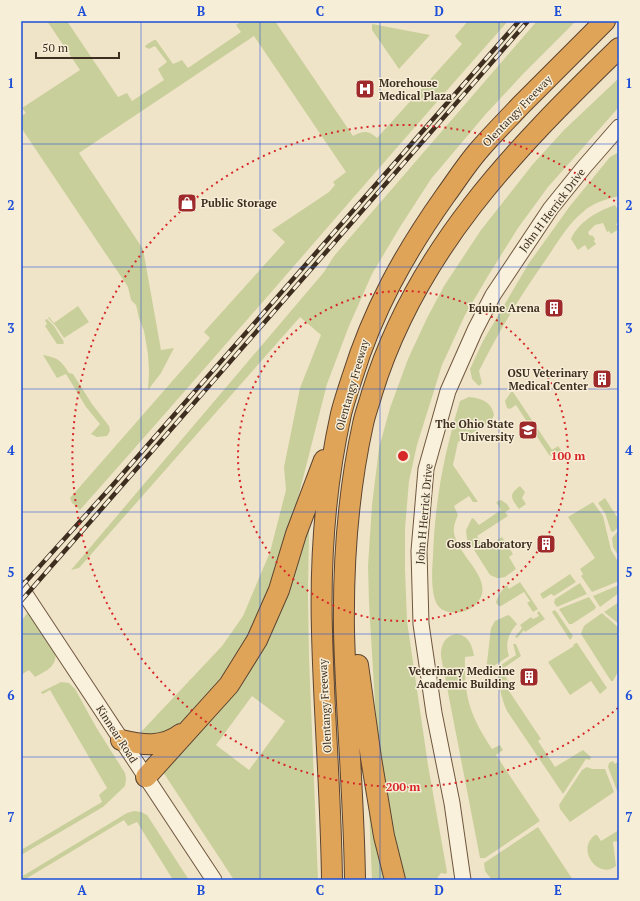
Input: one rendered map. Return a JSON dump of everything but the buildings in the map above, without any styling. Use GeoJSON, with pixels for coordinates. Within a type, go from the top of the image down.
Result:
{"type":"FeatureCollection","features":[{"type":"Feature","properties":{"kind":"highway","name":"Olentangy Freeway"},"geometry":{"type":"LineString","coordinates":[[332,879],[322,632],[323,550],[329,481],[341,413],[360,352],[375,315],[399,266],[425,224],[479,150],[561,64],[606,21]]}},
{"type":"Feature","properties":{"kind":"highway","name":"Olentangy Freeway"},"geometry":{"type":"LineString","coordinates":[[355,878],[344,631],[346,552],[351,488],[363,423],[381,366],[398,324],[420,283],[445,242],[483,192],[514,155],[581,85],[619,48]]}},
{"type":"Feature","properties":{"kind":"highway"},"geometry":{"type":"LineString","coordinates":[[146,777],[229,685],[257,640],[279,590],[296,534],[341,413]]}},
{"type":"Feature","properties":{"kind":"highway"},"geometry":{"type":"LineString","coordinates":[[346,552],[358,670],[384,836],[393,875]]}},
{"type":"Feature","properties":{"kind":"highway"},"geometry":{"type":"LineString","coordinates":[[121,740],[137,744],[162,744],[177,737],[195,723]]}},
{"type":"Feature","properties":{"kind":"street","name":"John H Herrick Drive"},"geometry":{"type":"LineString","coordinates":[[463,880],[452,803],[434,713],[421,624],[419,551],[426,469],[448,391],[475,330],[493,295],[551,208],[619,127]]}},
{"type":"Feature","properties":{"kind":"street","name":"Kinnear Road"},"geometry":{"type":"LineString","coordinates":[[21,588],[214,880]]}},
{"type":"Feature","properties":{"kind":"green space"},"geometry":{"type":"Polygon","coordinates":[[[47,21],[67,21],[118,97],[127,93],[132,101],[164,80],[158,69],[167,62],[155,46],[149,49],[145,47],[154,40],[156,40],[173,64],[182,60],[188,68],[241,32],[236,25],[242,21],[275,21],[353,136],[365,132],[377,138],[462,44],[455,36],[468,21],[508,21],[80,510],[72,503],[70,498],[210,338],[204,332],[285,242],[272,230],[329,192],[335,185],[333,182],[346,172],[254,36],[79,153],[143,249],[161,350],[174,348],[161,373],[148,390],[148,354],[144,331],[136,305],[131,300],[128,287],[21,129],[21,116],[26,113],[22,108],[80,70],[47,21]]]}},
{"type":"Feature","properties":{"kind":"green space"},"geometry":{"type":"Polygon","coordinates":[[[537,21],[576,21],[523,74],[485,115],[431,179],[372,274],[349,326],[327,384],[272,595],[229,673],[171,737],[145,735],[141,732],[222,646],[243,616],[270,552],[286,490],[284,467],[300,388],[321,335],[300,317],[79,568],[71,570],[324,272],[334,256],[537,21]]]}},
{"type":"Feature","properties":{"kind":"green space"},"geometry":{"type":"Polygon","coordinates":[[[372,24],[430,35],[399,69],[372,30],[372,24]]]}},
{"type":"Feature","properties":{"kind":"green space"},"geometry":{"type":"Polygon","coordinates":[[[619,78],[619,107],[548,187],[518,228],[465,315],[442,365],[417,445],[409,481],[405,529],[407,621],[428,765],[447,872],[446,874],[441,873],[436,880],[403,880],[379,771],[369,603],[368,566],[372,505],[379,448],[390,408],[408,359],[444,286],[481,230],[533,164],[564,130],[619,78]]]}},
{"type":"Feature","properties":{"kind":"green space"},"geometry":{"type":"Polygon","coordinates":[[[619,152],[619,196],[591,206],[578,216],[564,232],[503,326],[479,371],[482,383],[479,386],[472,379],[470,369],[483,341],[529,263],[570,206],[610,157],[619,152]]]}},
{"type":"Feature","properties":{"kind":"green space"},"geometry":{"type":"Polygon","coordinates":[[[615,205],[619,211],[619,222],[616,224],[619,229],[611,234],[609,231],[607,232],[603,223],[595,225],[588,232],[590,236],[592,235],[595,239],[594,241],[596,244],[588,250],[585,245],[578,250],[571,239],[574,233],[584,222],[602,210],[615,205]]]}},
{"type":"Feature","properties":{"kind":"green space"},"geometry":{"type":"Polygon","coordinates":[[[78,306],[89,322],[64,338],[48,318],[49,317],[54,323],[78,306]]]}},
{"type":"Feature","properties":{"kind":"green space"},"geometry":{"type":"Polygon","coordinates":[[[47,319],[54,326],[64,344],[57,344],[45,326],[47,324],[45,320],[47,319]]]}},
{"type":"Feature","properties":{"kind":"green space"},"geometry":{"type":"Polygon","coordinates":[[[43,355],[59,360],[69,373],[73,374],[92,404],[109,426],[110,431],[107,436],[97,437],[91,434],[100,424],[86,407],[66,374],[57,378],[43,355]]]}},
{"type":"Feature","properties":{"kind":"green space"},"geometry":{"type":"Polygon","coordinates":[[[511,392],[513,392],[552,450],[558,446],[567,458],[557,458],[549,455],[516,405],[510,409],[507,408],[505,401],[511,392]]]}},
{"type":"Feature","properties":{"kind":"green space"},"geometry":{"type":"Polygon","coordinates":[[[469,397],[478,398],[488,404],[494,415],[491,421],[458,442],[453,465],[478,502],[473,502],[469,496],[454,506],[458,515],[454,530],[456,540],[477,573],[483,589],[481,597],[473,607],[462,612],[453,612],[439,607],[434,597],[432,575],[434,535],[441,477],[449,440],[460,401],[469,397]]]}},
{"type":"Feature","properties":{"kind":"green space"},"geometry":{"type":"Polygon","coordinates":[[[520,486],[525,492],[522,498],[526,504],[519,509],[514,502],[512,494],[520,486]]]}},
{"type":"Feature","properties":{"kind":"green space"},"geometry":{"type":"Polygon","coordinates":[[[605,498],[619,520],[619,527],[613,532],[611,531],[605,513],[598,503],[605,498]]]}},
{"type":"Feature","properties":{"kind":"green space"},"geometry":{"type":"Polygon","coordinates":[[[501,500],[507,504],[510,509],[505,512],[508,516],[477,536],[485,548],[502,537],[513,554],[509,557],[516,569],[505,577],[497,578],[490,575],[467,539],[466,530],[472,518],[479,525],[501,510],[496,502],[501,500]]]}},
{"type":"Feature","properties":{"kind":"green space"},"geometry":{"type":"Polygon","coordinates":[[[593,502],[603,516],[611,550],[619,563],[619,581],[592,592],[581,576],[583,574],[580,569],[595,558],[568,517],[593,502]]]}},
{"type":"Feature","properties":{"kind":"green space"},"geometry":{"type":"Polygon","coordinates":[[[307,529],[309,530],[309,657],[318,880],[234,880],[163,772],[266,644],[284,605],[307,529]],[[252,696],[216,745],[249,770],[285,721],[252,696]]]}},
{"type":"Feature","properties":{"kind":"green space"},"geometry":{"type":"Polygon","coordinates":[[[619,530],[619,557],[613,547],[612,538],[619,530]]]}},
{"type":"Feature","properties":{"kind":"green space"},"geometry":{"type":"Polygon","coordinates":[[[570,574],[576,582],[554,596],[551,594],[543,599],[540,594],[570,574]]]}},
{"type":"Feature","properties":{"kind":"green space"},"geometry":{"type":"Polygon","coordinates":[[[520,582],[538,609],[533,612],[527,603],[530,601],[524,592],[501,606],[496,603],[500,593],[507,585],[509,589],[520,582]]]}},
{"type":"Feature","properties":{"kind":"green space"},"geometry":{"type":"Polygon","coordinates":[[[580,583],[587,594],[557,607],[554,603],[555,599],[580,583]]]}},
{"type":"Feature","properties":{"kind":"green space"},"geometry":{"type":"Polygon","coordinates":[[[619,585],[619,593],[600,607],[593,596],[619,585]]]}},
{"type":"Feature","properties":{"kind":"green space"},"geometry":{"type":"Polygon","coordinates":[[[589,597],[596,607],[595,609],[572,624],[569,624],[559,609],[589,597]]]}},
{"type":"Feature","properties":{"kind":"green space"},"geometry":{"type":"Polygon","coordinates":[[[619,602],[619,624],[604,612],[619,602]]]}},
{"type":"Feature","properties":{"kind":"green space"},"geometry":{"type":"Polygon","coordinates":[[[30,610],[55,652],[55,661],[50,668],[35,677],[29,670],[21,675],[21,621],[30,610]]]}},
{"type":"Feature","properties":{"kind":"green space"},"geometry":{"type":"Polygon","coordinates":[[[554,610],[573,636],[570,640],[552,612],[554,610]]]}},
{"type":"Feature","properties":{"kind":"green space"},"geometry":{"type":"Polygon","coordinates":[[[539,611],[545,619],[525,632],[524,630],[517,638],[515,637],[522,628],[520,625],[531,617],[533,619],[539,616],[537,613],[539,611]]]}},
{"type":"Feature","properties":{"kind":"green space"},"geometry":{"type":"Polygon","coordinates":[[[602,613],[619,628],[619,670],[613,681],[611,681],[581,634],[585,625],[602,613]]]}},
{"type":"Feature","properties":{"kind":"green space"},"geometry":{"type":"Polygon","coordinates":[[[508,615],[517,624],[511,631],[507,643],[509,656],[486,671],[491,628],[495,621],[508,615]]]}},
{"type":"Feature","properties":{"kind":"green space"},"geometry":{"type":"Polygon","coordinates":[[[457,634],[467,639],[471,645],[474,656],[465,657],[465,671],[467,695],[478,726],[492,749],[500,745],[503,750],[496,755],[540,821],[485,858],[480,858],[441,656],[442,648],[446,639],[457,634]]]}},
{"type":"Feature","properties":{"kind":"green space"},"geometry":{"type":"Polygon","coordinates":[[[576,643],[607,688],[600,694],[591,681],[570,695],[548,662],[574,646],[573,645],[576,643]]]}},
{"type":"Feature","properties":{"kind":"green space"},"geometry":{"type":"Polygon","coordinates":[[[513,644],[516,644],[521,656],[501,670],[511,685],[507,688],[541,739],[538,741],[555,767],[583,750],[591,757],[590,760],[586,759],[563,794],[507,711],[501,695],[498,667],[516,655],[513,644]]]}},
{"type":"Feature","properties":{"kind":"green space"},"geometry":{"type":"Polygon","coordinates":[[[61,682],[69,683],[75,689],[96,727],[125,773],[125,786],[103,807],[21,855],[21,850],[102,802],[99,795],[107,788],[50,690],[43,694],[41,693],[61,682]]]}},
{"type":"Feature","properties":{"kind":"green space"},"geometry":{"type":"Polygon","coordinates":[[[613,761],[615,764],[619,761],[619,796],[608,767],[609,763],[613,761]]]}},
{"type":"Feature","properties":{"kind":"green space"},"geometry":{"type":"Polygon","coordinates":[[[587,767],[592,769],[605,769],[614,792],[570,822],[560,809],[559,805],[582,770],[587,767]]]}},
{"type":"Feature","properties":{"kind":"green space"},"geometry":{"type":"Polygon","coordinates":[[[369,808],[373,808],[388,880],[372,880],[369,808]]]}},
{"type":"Feature","properties":{"kind":"green space"},"geometry":{"type":"Polygon","coordinates":[[[134,811],[147,815],[189,880],[173,880],[137,822],[128,826],[124,820],[24,880],[21,880],[21,877],[127,813],[134,811]]]}},
{"type":"Feature","properties":{"kind":"green space"},"geometry":{"type":"Polygon","coordinates":[[[538,827],[573,880],[492,880],[485,871],[484,863],[538,827]]]}},
{"type":"Feature","properties":{"kind":"green space"},"geometry":{"type":"Polygon","coordinates":[[[619,830],[619,841],[613,842],[616,866],[609,869],[603,869],[597,866],[588,855],[587,848],[589,841],[597,835],[601,841],[619,830]]]}},
{"type":"Feature","properties":{"kind":"railway"},"geometry":{"type":"LineString","coordinates":[[21,587],[111,487],[519,21]]}},
{"type":"Feature","properties":{"kind":"railway"},"geometry":{"type":"LineString","coordinates":[[21,601],[528,21]]}},
{"type":"Feature","properties":{"kind":"place","name":"Morehouse Medical Plaza"},"geometry":{"type":"Point","coordinates":[365,89]}},
{"type":"Feature","properties":{"kind":"place","name":"Public Storage"},"geometry":{"type":"Point","coordinates":[187,203]}},
{"type":"Feature","properties":{"kind":"place","name":"Equine Arena"},"geometry":{"type":"Point","coordinates":[554,308]}},
{"type":"Feature","properties":{"kind":"place","name":"OSU Veterinary Medical Center"},"geometry":{"type":"Point","coordinates":[602,379]}},
{"type":"Feature","properties":{"kind":"place","name":"The Ohio State University"},"geometry":{"type":"Point","coordinates":[528,430]}},
{"type":"Feature","properties":{"kind":"place","name":"Goss Laboratory"},"geometry":{"type":"Point","coordinates":[546,544]}},
{"type":"Feature","properties":{"kind":"place","name":"Veterinary Medicine Academic Building"},"geometry":{"type":"Point","coordinates":[529,677]}}]}
